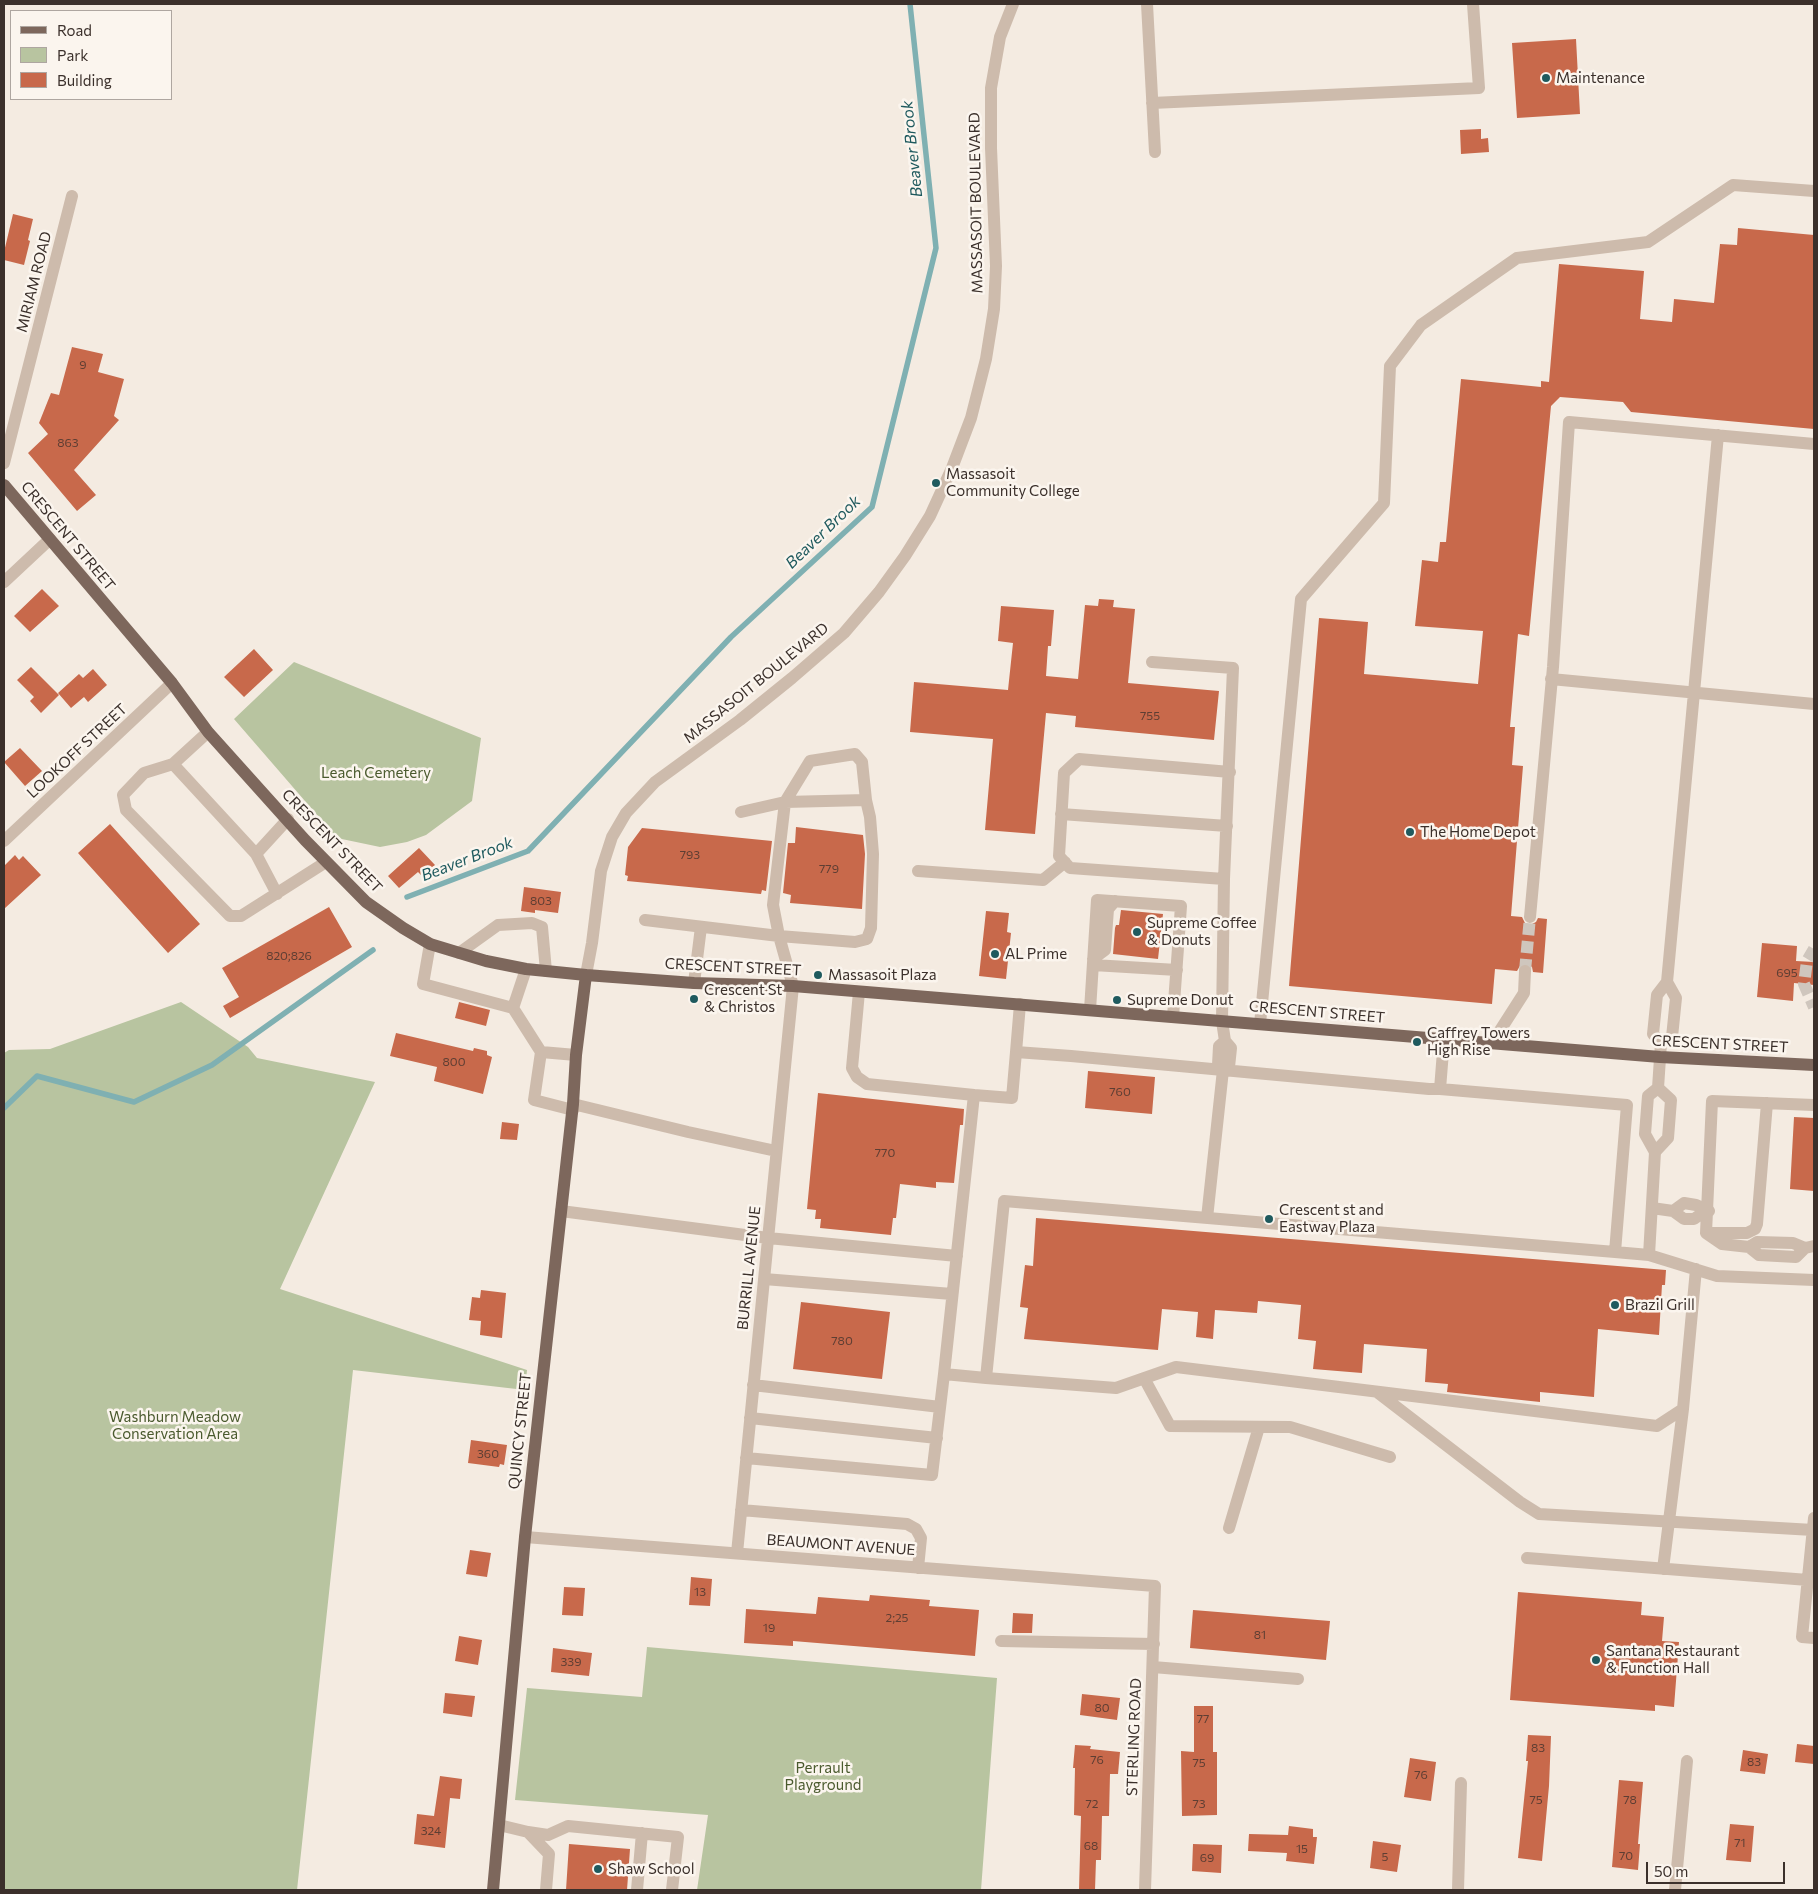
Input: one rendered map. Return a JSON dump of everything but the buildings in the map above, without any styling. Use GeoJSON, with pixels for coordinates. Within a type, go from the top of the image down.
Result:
{"type":"FeatureCollection","features":[{"type":"Feature","properties":{"kind":"main road","name":"CRESCENT STREET"},"geometry":{"type":"LineString","coordinates":[[4,485],[172,683],[208,732],[326,862],[366,902],[430,944],[526,969],[586,975],[694,983],[793,986],[1660,1057],[1814,1065]]}},
{"type":"Feature","properties":{"kind":"main road","name":"QUINCY STREET"},"geometry":{"type":"LineString","coordinates":[[493,1890],[525,1537],[586,975]]}},
{"type":"Feature","properties":{"kind":"street","name":"MASSASOIT BOULEVARD"},"geometry":{"type":"LineString","coordinates":[[586,975],[601,871],[612,837],[626,813],[655,782],[746,715],[844,633],[879,592],[905,556],[930,516],[952,468],[972,418],[986,359],[994,309],[996,266],[991,148],[991,88],[1000,37],[1013,4]]}},
{"type":"Feature","properties":{"kind":"street"},"geometry":{"type":"LineString","coordinates":[[1147,4],[1155,152]]}},
{"type":"Feature","properties":{"kind":"street"},"geometry":{"type":"LineString","coordinates":[[1152,103],[1479,88],[1473,4]]}},
{"type":"Feature","properties":{"kind":"street"},"geometry":{"type":"LineString","coordinates":[[1260,1024],[1301,599],[1384,503],[1390,366],[1421,325],[1518,258],[1648,242],[1733,185],[1814,191]]}},
{"type":"Feature","properties":{"kind":"street","name":"MIRIAM ROAD"},"geometry":{"type":"LineString","coordinates":[[4,463],[72,196]]}},
{"type":"Feature","properties":{"kind":"street"},"geometry":{"type":"LineString","coordinates":[[1530,917],[1552,678],[1569,422],[1814,444]]}},
{"type":"Feature","properties":{"kind":"street"},"geometry":{"type":"LineString","coordinates":[[1649,1255],[1655,1152],[1645,1134],[1648,1096],[1658,1088],[1661,1042],[1653,1034],[1657,995],[1667,982],[1718,435]]}},
{"type":"Feature","properties":{"kind":"street"},"geometry":{"type":"LineString","coordinates":[[4,582],[50,539]]}},
{"type":"Feature","properties":{"kind":"street"},"geometry":{"type":"LineString","coordinates":[[1152,662],[1233,668],[1224,880],[1222,1021],[1225,1041],[1219,1046],[1218,1065],[1223,1070]]}},
{"type":"Feature","properties":{"kind":"street"},"geometry":{"type":"LineString","coordinates":[[1552,678],[1694,694],[1814,704]]}},
{"type":"Feature","properties":{"kind":"street","name":"LOOKOFF STREET"},"geometry":{"type":"LineString","coordinates":[[4,841],[172,683]]}},
{"type":"Feature","properties":{"kind":"street"},"geometry":{"type":"LineString","coordinates":[[208,732],[173,764],[144,773],[123,795],[126,810],[230,916],[242,916],[326,862]]}},
{"type":"Feature","properties":{"kind":"street"},"geometry":{"type":"LineString","coordinates":[[645,920],[779,936],[855,942],[867,939],[871,928],[873,854],[862,762],[855,754],[810,762],[785,802],[774,905],[779,936],[793,986]]}},
{"type":"Feature","properties":{"kind":"street"},"geometry":{"type":"LineString","coordinates":[[1224,880],[1070,868],[1059,856],[1064,773],[1079,759],[1230,772]]}},
{"type":"Feature","properties":{"kind":"street"},"geometry":{"type":"LineString","coordinates":[[173,764],[256,854],[277,894]]}},
{"type":"Feature","properties":{"kind":"street"},"geometry":{"type":"LineString","coordinates":[[741,812],[785,802],[866,800]]}},
{"type":"Feature","properties":{"kind":"street"},"geometry":{"type":"LineString","coordinates":[[1062,814],[1227,826]]}},
{"type":"Feature","properties":{"kind":"street"},"geometry":{"type":"LineString","coordinates":[[256,854],[288,819]]}},
{"type":"Feature","properties":{"kind":"street"},"geometry":{"type":"LineString","coordinates":[[918,871],[1043,880],[1065,862]]}},
{"type":"Feature","properties":{"kind":"street"},"geometry":{"type":"LineString","coordinates":[[1090,1010],[1097,900],[1181,906],[1173,1017]]}},
{"type":"Feature","properties":{"kind":"street"},"geometry":{"type":"LineString","coordinates":[[459,953],[498,925],[532,923],[542,927],[546,971]]}},
{"type":"Feature","properties":{"kind":"street"},"geometry":{"type":"LineString","coordinates":[[694,983],[702,927]]}},
{"type":"Feature","properties":{"kind":"street"},"geometry":{"type":"LineString","coordinates":[[430,944],[423,984],[513,1008],[541,1052],[534,1100],[776,1151]]}},
{"type":"Feature","properties":{"kind":"street"},"geometry":{"type":"LineString","coordinates":[[1093,962],[1177,970]]}},
{"type":"Feature","properties":{"kind":"street"},"geometry":{"type":"LineString","coordinates":[[513,1008],[526,969]]}},
{"type":"Feature","properties":{"kind":"street"},"geometry":{"type":"LineString","coordinates":[[1492,1043],[1524,993],[1525,976]]}},
{"type":"Feature","properties":{"kind":"street"},"geometry":{"type":"LineString","coordinates":[[1661,1042],[1672,1037],[1676,998],[1667,982]]}},
{"type":"Feature","properties":{"kind":"street","name":"BURRILL AVENUE"},"geometry":{"type":"LineString","coordinates":[[737,1553],[793,986]]}},
{"type":"Feature","properties":{"kind":"street"},"geometry":{"type":"LineString","coordinates":[[860,992],[852,1068],[857,1077],[867,1084],[1012,1098],[1020,1004]]}},
{"type":"Feature","properties":{"kind":"street"},"geometry":{"type":"LineString","coordinates":[[1440,1089],[1444,1039]]}},
{"type":"Feature","properties":{"kind":"street"},"geometry":{"type":"LineString","coordinates":[[541,1052],[576,1055]]}},
{"type":"Feature","properties":{"kind":"street"},"geometry":{"type":"LineString","coordinates":[[1016,1052],[1429,1089],[1627,1104],[1615,1252]]}},
{"type":"Feature","properties":{"kind":"street"},"geometry":{"type":"LineString","coordinates":[[1207,1218],[1223,1070]]}},
{"type":"Feature","properties":{"kind":"street"},"geometry":{"type":"LineString","coordinates":[[1655,1152],[1668,1138],[1671,1100],[1658,1088]]}},
{"type":"Feature","properties":{"kind":"street"},"geometry":{"type":"LineString","coordinates":[[746,1458],[932,1475],[974,1095]]}},
{"type":"Feature","properties":{"kind":"street"},"geometry":{"type":"LineString","coordinates":[[1706,1233],[1712,1101],[1814,1105]]}},
{"type":"Feature","properties":{"kind":"street"},"geometry":{"type":"LineString","coordinates":[[1706,1233],[1747,1232],[1755,1229],[1758,1224],[1767,1103]]}},
{"type":"Feature","properties":{"kind":"street"},"geometry":{"type":"LineString","coordinates":[[986,1378],[1004,1201],[1649,1255],[1717,1276],[1814,1280]]}},
{"type":"Feature","properties":{"kind":"street"},"geometry":{"type":"LineString","coordinates":[[1652,1208],[1673,1211],[1684,1203],[1696,1205],[1707,1211]]}},
{"type":"Feature","properties":{"kind":"street"},"geometry":{"type":"LineString","coordinates":[[561,1211],[768,1238],[957,1256]]}},
{"type":"Feature","properties":{"kind":"street"},"geometry":{"type":"LineString","coordinates":[[1706,1233],[1722,1244],[1749,1247],[1759,1255],[1796,1257],[1810,1247]]}},
{"type":"Feature","properties":{"kind":"street"},"geometry":{"type":"LineString","coordinates":[[1663,1569],[1683,1409],[1696,1269]]}},
{"type":"Feature","properties":{"kind":"street"},"geometry":{"type":"LineString","coordinates":[[764,1279],[952,1294]]}},
{"type":"Feature","properties":{"kind":"street"},"geometry":{"type":"LineString","coordinates":[[944,1374],[1116,1388],[1176,1367],[1657,1426],[1683,1409]]}},
{"type":"Feature","properties":{"kind":"street"},"geometry":{"type":"LineString","coordinates":[[1144,1378],[1170,1426],[1290,1427],[1390,1458]]}},
{"type":"Feature","properties":{"kind":"street"},"geometry":{"type":"LineString","coordinates":[[753,1385],[940,1407]]}},
{"type":"Feature","properties":{"kind":"street"},"geometry":{"type":"LineString","coordinates":[[1377,1392],[1520,1502],[1539,1514],[1669,1522],[1814,1524],[1808,1580],[1808,1638],[1814,1645]]}},
{"type":"Feature","properties":{"kind":"street"},"geometry":{"type":"LineString","coordinates":[[750,1418],[937,1438]]}},
{"type":"Feature","properties":{"kind":"street"},"geometry":{"type":"LineString","coordinates":[[1229,1528],[1260,1427]]}},
{"type":"Feature","properties":{"kind":"street"},"geometry":{"type":"LineString","coordinates":[[741,1510],[907,1524],[916,1529],[921,1538],[918,1568]]}},
{"type":"Feature","properties":{"kind":"street","name":"BEAUMONT AVENUE"},"geometry":{"type":"LineString","coordinates":[[525,1537],[1156,1586]]}},
{"type":"Feature","properties":{"kind":"street"},"geometry":{"type":"LineString","coordinates":[[1527,1558],[1808,1580]]}},
{"type":"Feature","properties":{"kind":"street","name":"STERLING ROAD"},"geometry":{"type":"LineString","coordinates":[[1145,1890],[1156,1586]]}},
{"type":"Feature","properties":{"kind":"street"},"geometry":{"type":"LineString","coordinates":[[1001,1640],[1154,1644]]}},
{"type":"Feature","properties":{"kind":"street"},"geometry":{"type":"LineString","coordinates":[[1153,1667],[1298,1678]]}},
{"type":"Feature","properties":{"kind":"street"},"geometry":{"type":"LineString","coordinates":[[1675,1890],[1687,1761]]}},
{"type":"Feature","properties":{"kind":"street"},"geometry":{"type":"LineString","coordinates":[[1458,1890],[1461,1783]]}},
{"type":"Feature","properties":{"kind":"street"},"geometry":{"type":"LineString","coordinates":[[499,1825],[548,1835],[568,1826],[678,1837],[672,1890]]}},
{"type":"Feature","properties":{"kind":"street"},"geometry":{"type":"LineString","coordinates":[[528,1832],[549,1854],[546,1890]]}},
{"type":"Feature","properties":{"kind":"street"},"geometry":{"type":"LineString","coordinates":[[637,1890],[642,1833]]}},
{"type":"Feature","properties":{"kind":"green space","name":"Leach Cemetery"},"geometry":{"type":"Polygon","coordinates":[[[294,662],[481,738],[472,801],[426,835],[407,842],[380,847],[337,838],[234,719],[294,662]]]}},
{"type":"Feature","properties":{"kind":"green space","name":"Washburn Meadow Conservation Area"},"geometry":{"type":"Polygon","coordinates":[[[181,1002],[248,1047],[257,1058],[375,1082],[280,1289],[527,1370],[525,1390],[353,1370],[297,1890],[4,1890],[4,1053],[9,1050],[50,1049],[181,1002]]]}},
{"type":"Feature","properties":{"kind":"green space","name":"Perrault Playground"},"geometry":{"type":"Polygon","coordinates":[[[647,1647],[997,1678],[981,1890],[697,1890],[708,1815],[515,1800],[527,1688],[642,1697],[647,1647]]]}},
{"type":"Feature","properties":{"kind":"waterway","name":"Beaver Brook"},"geometry":{"type":"LineString","coordinates":[[407,897],[528,851],[731,637],[872,507],[936,248],[910,4]]}},
{"type":"Feature","properties":{"kind":"waterway","name":"Beaver Brook"},"geometry":{"type":"LineString","coordinates":[[4,1108],[37,1076],[134,1102],[212,1065],[373,950]]}},
{"type":"Feature","properties":{"kind":"tunnel"},"geometry":{"type":"LineString","coordinates":[[1525,971],[1530,917]]}},
{"type":"Feature","properties":{"kind":"tunnel"},"geometry":{"type":"LineString","coordinates":[[1814,949],[1807,961],[1804,984],[1814,1007]]}},
{"type":"Feature","properties":{"kind":"place","name":"Maintenance"},"geometry":{"type":"Point","coordinates":[1546,78]}},
{"type":"Feature","properties":{"kind":"place","name":"Massasoit Community College"},"geometry":{"type":"Point","coordinates":[936,483]}},
{"type":"Feature","properties":{"kind":"place","name":"The Home Depot"},"geometry":{"type":"Point","coordinates":[1410,832]}},
{"type":"Feature","properties":{"kind":"place","name":"Supreme Coffee & Donuts"},"geometry":{"type":"Point","coordinates":[1137,932]}},
{"type":"Feature","properties":{"kind":"place","name":"AL Prime"},"geometry":{"type":"Point","coordinates":[995,954]}},
{"type":"Feature","properties":{"kind":"place","name":"Massasoit Plaza"},"geometry":{"type":"Point","coordinates":[818,975]}},
{"type":"Feature","properties":{"kind":"place","name":"Crescent St & Christos"},"geometry":{"type":"Point","coordinates":[694,999]}},
{"type":"Feature","properties":{"kind":"place","name":"Supreme Donut"},"geometry":{"type":"Point","coordinates":[1117,1000]}},
{"type":"Feature","properties":{"kind":"place","name":"Caffrey Towers High Rise"},"geometry":{"type":"Point","coordinates":[1417,1042]}},
{"type":"Feature","properties":{"kind":"place","name":"Crescent st and Eastway Plaza"},"geometry":{"type":"Point","coordinates":[1269,1219]}},
{"type":"Feature","properties":{"kind":"place","name":"Brazil Grill"},"geometry":{"type":"Point","coordinates":[1615,1305]}},
{"type":"Feature","properties":{"kind":"place","name":"Santana Restaurant & Function Hall"},"geometry":{"type":"Point","coordinates":[1596,1660]}},
{"type":"Feature","properties":{"kind":"place","name":"Shaw School"},"geometry":{"type":"Point","coordinates":[598,1869]}}]}
